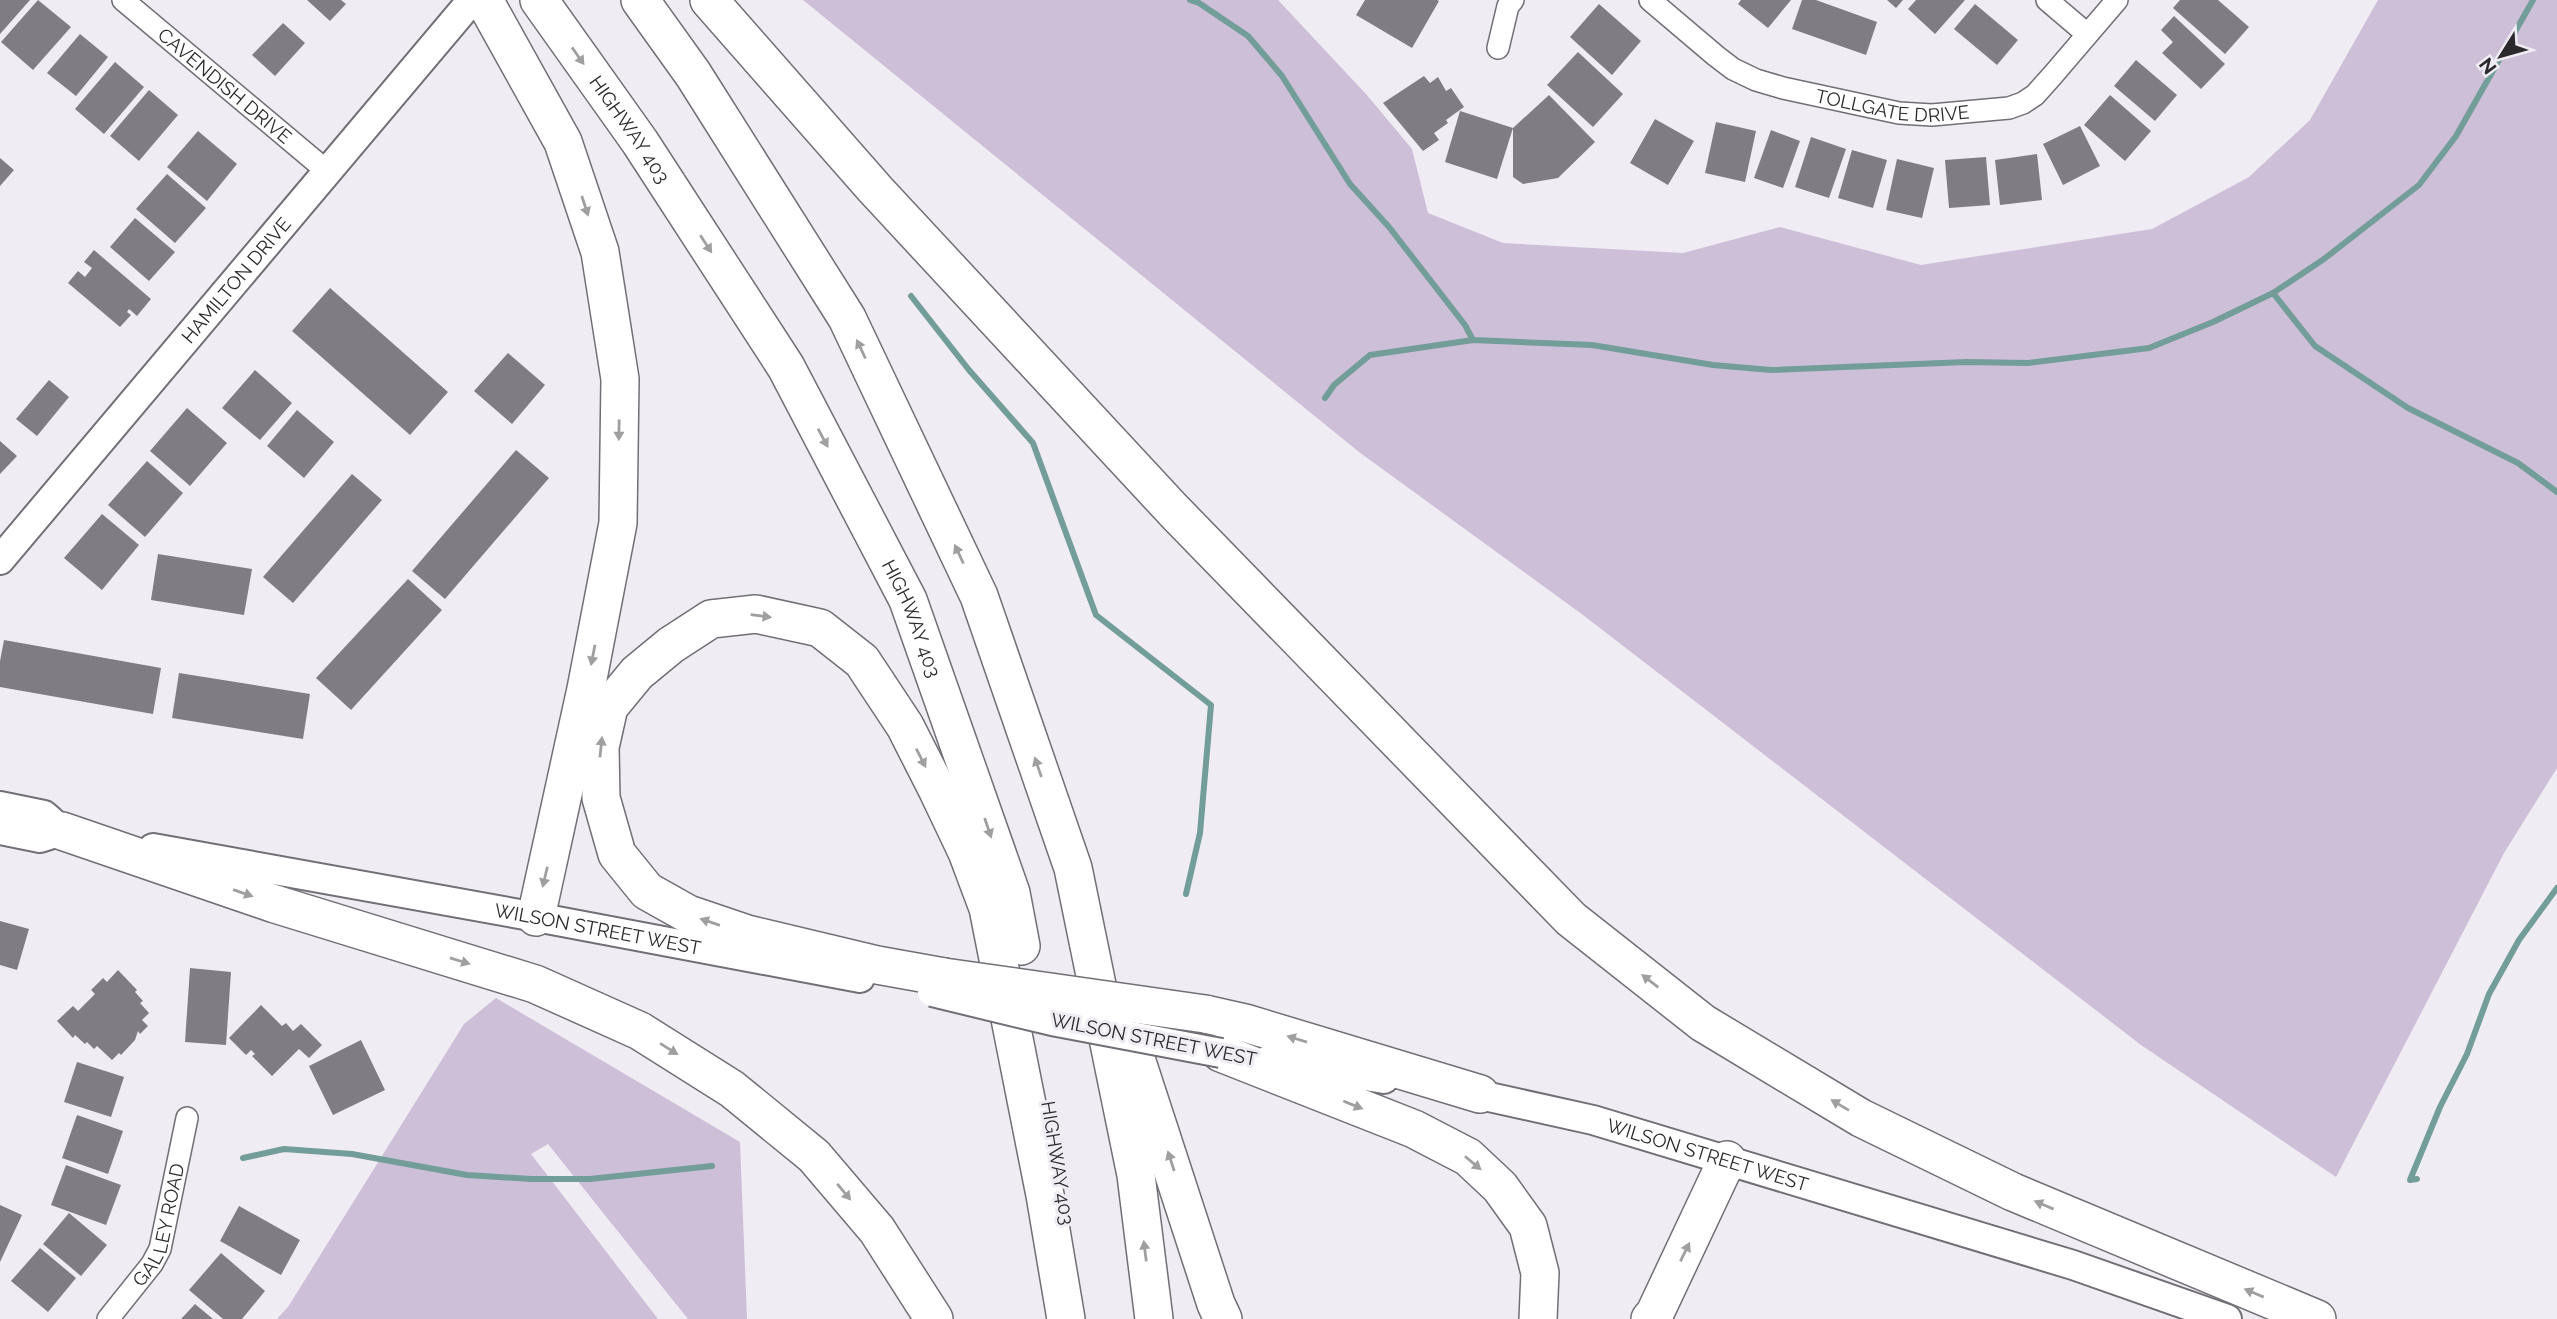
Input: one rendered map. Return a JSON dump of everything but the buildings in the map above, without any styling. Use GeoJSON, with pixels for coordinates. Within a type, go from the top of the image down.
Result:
{"type":"FeatureCollection","features":[{"type":"Feature","properties":{"kind":"highway"},"geometry":{"type":"LineString","coordinates":[[484,0],[563,142],[600,252],[620,379],[618,523],[586,689],[536,916]]}},
{"type":"Feature","properties":{"kind":"highway","name":"HIGHWAY 403"},"geometry":{"type":"LineString","coordinates":[[539,0],[640,142],[786,367],[908,600],[1011,893],[1062,1172],[1079,1319]]}},
{"type":"Feature","properties":{"kind":"highway"},"geometry":{"type":"LineString","coordinates":[[640,0],[693,74],[847,318],[979,596],[1223,1319]]}},
{"type":"Feature","properties":{"kind":"highway"},"geometry":{"type":"LineString","coordinates":[[709,0],[875,189],[1165,501],[1571,919],[1703,1023],[1861,1118],[2013,1192],[2317,1319]]}},
{"type":"Feature","properties":{"kind":"highway"},"geometry":{"type":"LineString","coordinates":[[1066,1319],[1045,1195],[988,908],[967,852],[938,791],[905,726],[862,661],[820,628],[756,614],[711,619],[671,645],[637,673],[609,707],[600,747],[600,798],[617,855],[648,891],[688,914],[747,934],[877,964],[938,984],[1205,1014],[1245,1023],[1480,1094]]}},
{"type":"Feature","properties":{"kind":"highway"},"geometry":{"type":"LineString","coordinates":[[62,831],[275,904],[534,984],[640,1031],[732,1089],[814,1156],[877,1230],[934,1319]]}},
{"type":"Feature","properties":{"kind":"highway"},"geometry":{"type":"LineString","coordinates":[[1073,868],[1136,1175],[1154,1319]]}},
{"type":"Feature","properties":{"kind":"highway"},"geometry":{"type":"LineString","coordinates":[[1221,1053],[1414,1129],[1468,1157],[1500,1188],[1528,1226],[1540,1273],[1538,1319]]}},
{"type":"Feature","properties":{"kind":"highway"},"geometry":{"type":"LineString","coordinates":[[1650,1319],[1727,1160]]}},
{"type":"Feature","properties":{"kind":"main road","name":"HAMILTON DRIVE"},"geometry":{"type":"LineString","coordinates":[[0,560],[472,0]]}},
{"type":"Feature","properties":{"kind":"main road","name":"WILSON STREET WEST"},"geometry":{"type":"LineString","coordinates":[[0,806],[44,815],[62,831]]}},
{"type":"Feature","properties":{"kind":"main road","name":"WILSON STREET WEST"},"geometry":{"type":"LineString","coordinates":[[0,830],[40,838],[62,831],[219,861],[938,984],[1052,1021],[1221,1053],[1480,1094],[1593,1120],[1727,1160],[2073,1265],[2227,1319]]}},
{"type":"Feature","properties":{"kind":"street","name":"CAVENDISH DRIVE"},"geometry":{"type":"LineString","coordinates":[[123,0],[328,172]]}},
{"type":"Feature","properties":{"kind":"street"},"geometry":{"type":"LineString","coordinates":[[1498,48],[1508,6],[1513,0]]}},
{"type":"Feature","properties":{"kind":"street","name":"TOLLGATE DRIVE"},"geometry":{"type":"LineString","coordinates":[[1650,0],[1733,69],[1756,80],[1899,113],[1932,115],[2009,108],[2023,103],[2035,95],[2116,0]]}},
{"type":"Feature","properties":{"kind":"street"},"geometry":{"type":"LineString","coordinates":[[2047,0],[2087,34]]}},
{"type":"Feature","properties":{"kind":"street","name":"GALLEY ROAD"},"geometry":{"type":"LineString","coordinates":[[108,1319],[152,1264],[160,1248],[187,1118]]}},
{"type":"Feature","properties":{"kind":"shaded area"},"geometry":{"type":"Polygon","coordinates":[[[803,0],[1278,0],[1366,94],[1412,149],[1428,213],[1503,243],[1683,253],[1780,227],[1921,265],[2152,229],[2249,177],[2310,120],[2378,0],[2557,0],[2557,768],[2504,853],[2336,1177],[2141,1045],[1583,615],[1359,452],[803,0]]]}},
{"type":"Feature","properties":{"kind":"shaded area"},"geometry":{"type":"Polygon","coordinates":[[[496,998],[740,1142],[747,1319],[688,1319],[548,1144],[531,1154],[658,1319],[277,1319],[288,1307],[464,1024],[496,998]]]}},
{"type":"Feature","properties":{"kind":"waterway"},"geometry":{"type":"LineString","coordinates":[[1190,0],[1199,3],[1248,36],[1282,76],[1350,184],[1389,227],[1465,325],[1473,340]]}},
{"type":"Feature","properties":{"kind":"waterway"},"geometry":{"type":"LineString","coordinates":[[1325,398],[1334,385],[1370,355],[1473,340],[1592,345],[1713,365],[1771,370],[1966,362],[2028,363],[2149,348],[2213,322],[2273,293],[2324,259],[2419,185],[2456,136],[2533,0]]}},
{"type":"Feature","properties":{"kind":"waterway"},"geometry":{"type":"LineString","coordinates":[[2273,293],[2315,346],[2408,408],[2518,463],[2557,492]]}},
{"type":"Feature","properties":{"kind":"waterway"},"geometry":{"type":"LineString","coordinates":[[911,296],[969,370],[1033,443],[1096,615],[1211,705],[1200,833],[1186,894]]}},
{"type":"Feature","properties":{"kind":"waterway"},"geometry":{"type":"LineString","coordinates":[[2417,1179],[2410,1180],[2440,1107],[2467,1054],[2489,994],[2519,940],[2557,888]]}},
{"type":"Feature","properties":{"kind":"waterway"},"geometry":{"type":"LineString","coordinates":[[243,1158],[284,1149],[352,1154],[467,1175],[531,1179],[590,1179],[712,1166]]}}]}
